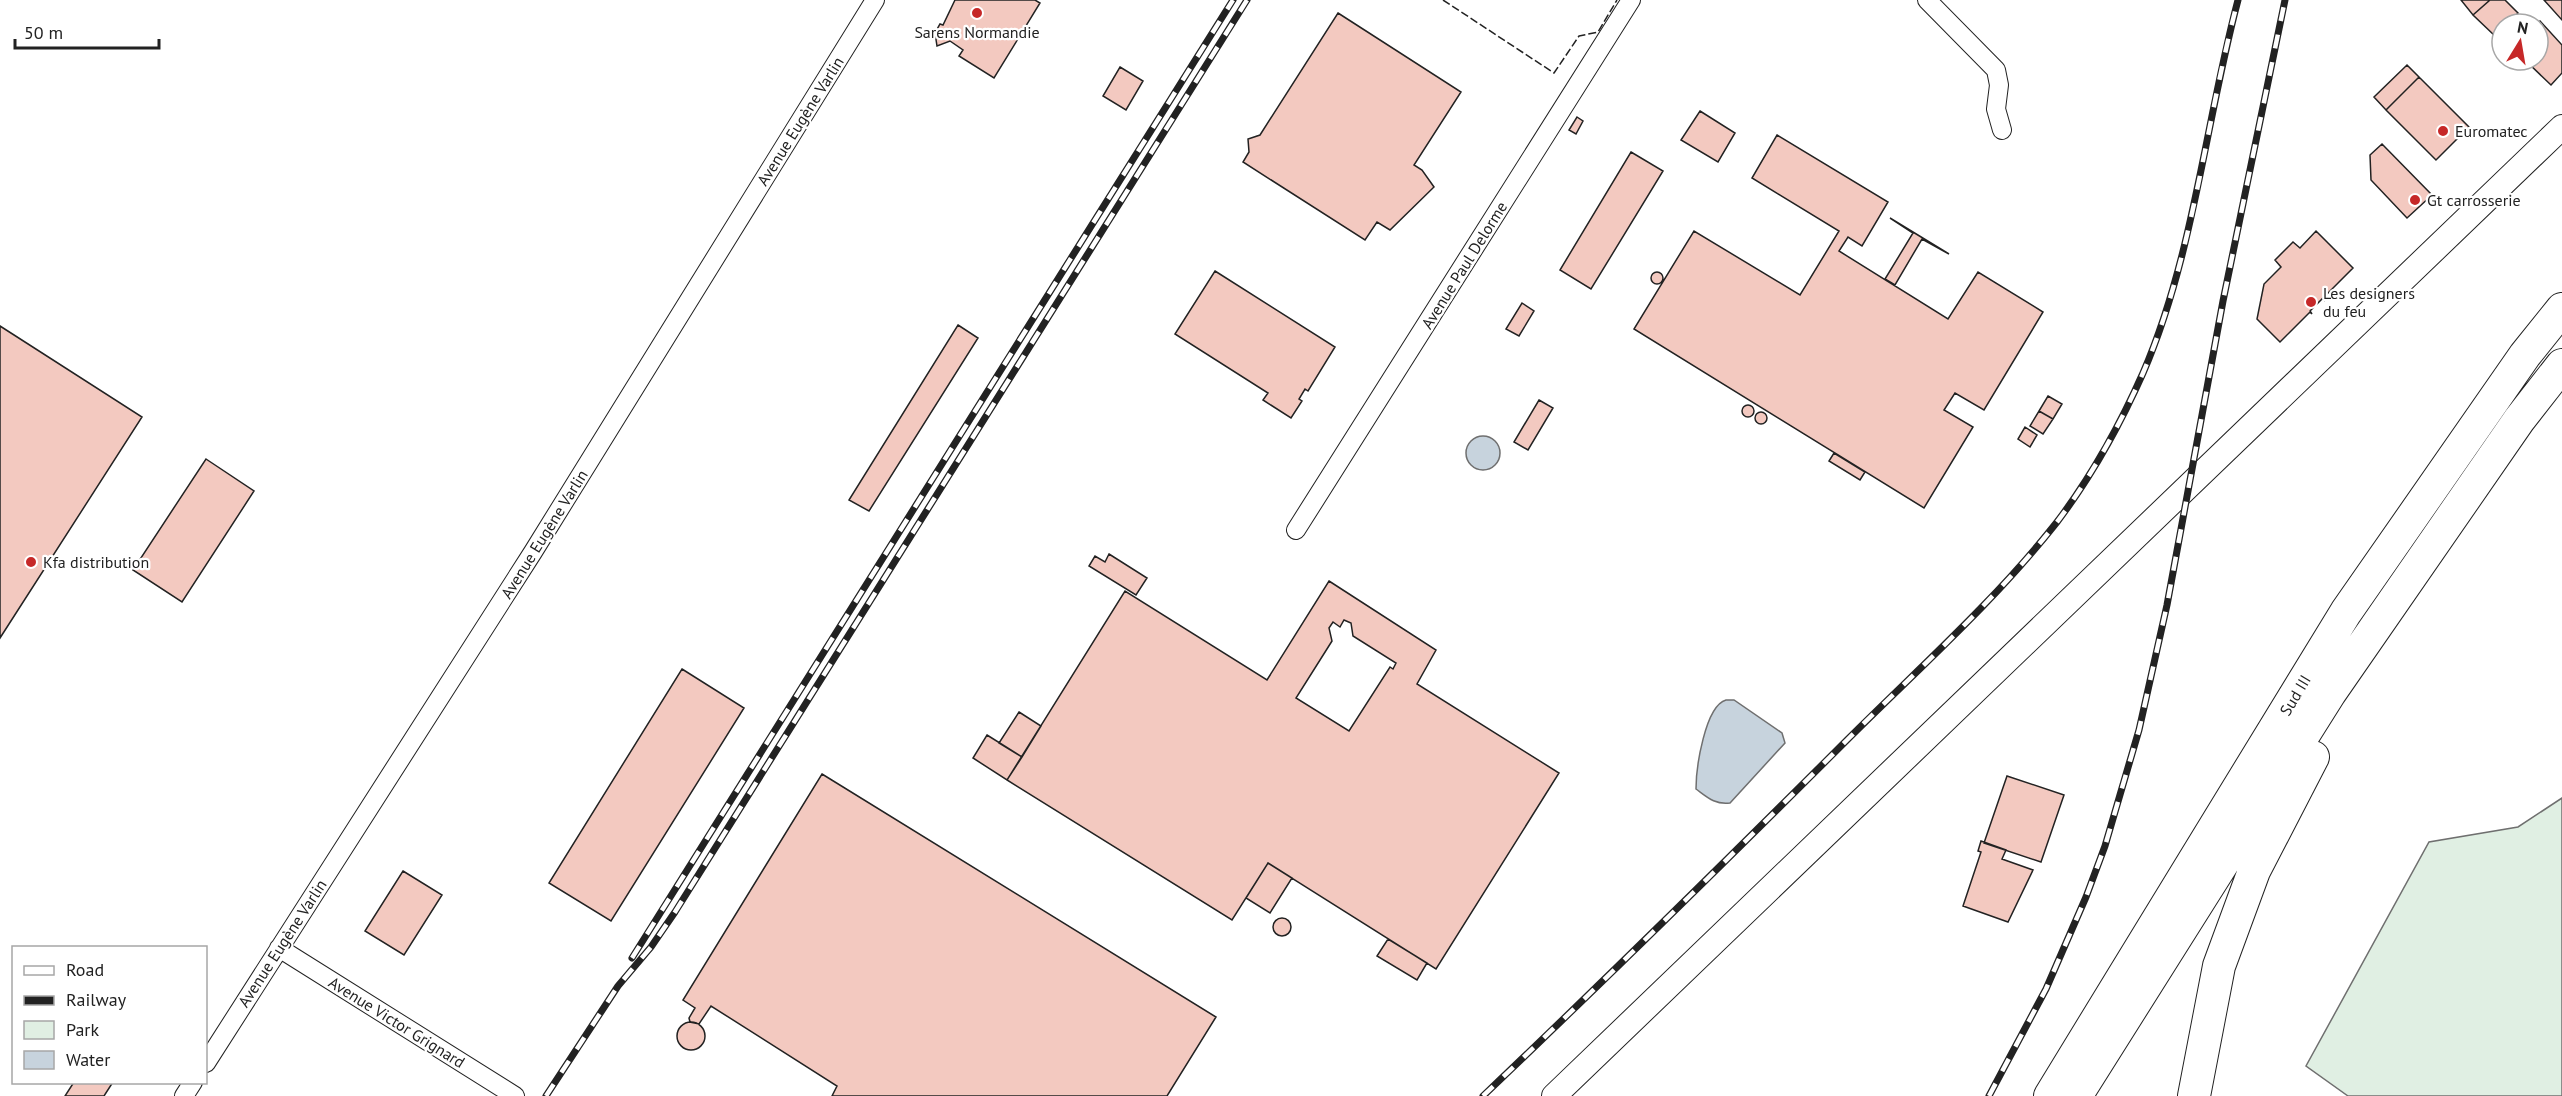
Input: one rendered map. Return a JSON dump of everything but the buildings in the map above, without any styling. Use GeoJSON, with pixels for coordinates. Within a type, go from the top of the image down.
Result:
{"type":"FeatureCollection","features":[{"type":"Feature","properties":{"kind":"highway","name":"Sud III"},"geometry":{"type":"LineString","coordinates":[[2050,1096],[2346,612],[2525,355],[2562,309]]}},
{"type":"Feature","properties":{"kind":"highway","name":"Sud III"},"geometry":{"type":"LineString","coordinates":[[2076,1096],[2330,693],[2519,420],[2562,365]]}},
{"type":"Feature","properties":{"kind":"highway"},"geometry":{"type":"LineString","coordinates":[[2194,1096],[2219,966],[2254,871],[2298,783],[2326,734],[2330,693]]}},
{"type":"Feature","properties":{"kind":"street","name":"Avenue Eugène Varlin"},"geometry":{"type":"LineString","coordinates":[[207,1061],[533,552],[875,0]]}},
{"type":"Feature","properties":{"kind":"street","name":"Avenue Paul Delorme"},"geometry":{"type":"LineString","coordinates":[[1296,530],[1631,0]]}},
{"type":"Feature","properties":{"kind":"street"},"geometry":{"type":"LineString","coordinates":[[1927,0],[1996,70],[1999,85],[1996,109],[2002,130]]}},
{"type":"Feature","properties":{"kind":"street"},"geometry":{"type":"LineString","coordinates":[[1554,1096],[2562,127]]}},
{"type":"Feature","properties":{"kind":"street","name":"Avenue Victor Grignard"},"geometry":{"type":"LineString","coordinates":[[279,948],[515,1096]]}},
{"type":"Feature","properties":{"kind":"green space"},"geometry":{"type":"Polygon","coordinates":[[[2562,798],[2562,1096],[2348,1096],[2306,1066],[2429,842],[2518,827],[2562,798]]]}},
{"type":"Feature","properties":{"kind":"water"},"geometry":{"type":"Polygon","coordinates":[[[1483,436],[1495,441],[1500,453],[1495,465],[1483,470],[1471,465],[1466,453],[1471,441],[1483,436]]]}},
{"type":"Feature","properties":{"kind":"water"},"geometry":{"type":"Polygon","coordinates":[[[1726,700],[1734,700],[1782,733],[1785,743],[1730,803],[1720,803],[1696,789],[1700,753],[1707,725],[1712,713],[1726,700]]]}},
{"type":"Feature","properties":{"kind":"railway"},"geometry":{"type":"LineString","coordinates":[[632,958],[1233,0]]}},
{"type":"Feature","properties":{"kind":"railway"},"geometry":{"type":"LineString","coordinates":[[546,1096],[618,986],[651,947],[675,912],[1247,0]]}},
{"type":"Feature","properties":{"kind":"railway"},"geometry":{"type":"LineString","coordinates":[[1483,1096],[1955,634],[2033,551],[2070,505],[2125,412],[2160,328],[2187,236],[2238,0]]}},
{"type":"Feature","properties":{"kind":"railway"},"geometry":{"type":"LineString","coordinates":[[1989,1096],[2046,989],[2086,897],[2105,846],[2139,730],[2167,605],[2223,301],[2285,0]]}},
{"type":"Feature","properties":{"kind":"fence"},"geometry":{"type":"LineString","coordinates":[[1443,0],[1554,73],[1579,36],[1598,32],[1617,0]]}},
{"type":"Feature","properties":{"kind":"place","name":"Sarens Normandie"},"geometry":{"type":"Point","coordinates":[977,13]}},
{"type":"Feature","properties":{"kind":"place","name":"Euromatec"},"geometry":{"type":"Point","coordinates":[2443,131]}},
{"type":"Feature","properties":{"kind":"place","name":"Gt carrosserie"},"geometry":{"type":"Point","coordinates":[2415,200]}},
{"type":"Feature","properties":{"kind":"place","name":"Les designers du feu"},"geometry":{"type":"Point","coordinates":[2311,302]}},
{"type":"Feature","properties":{"kind":"place","name":"Kfa distribution"},"geometry":{"type":"Point","coordinates":[31,562]}}]}
